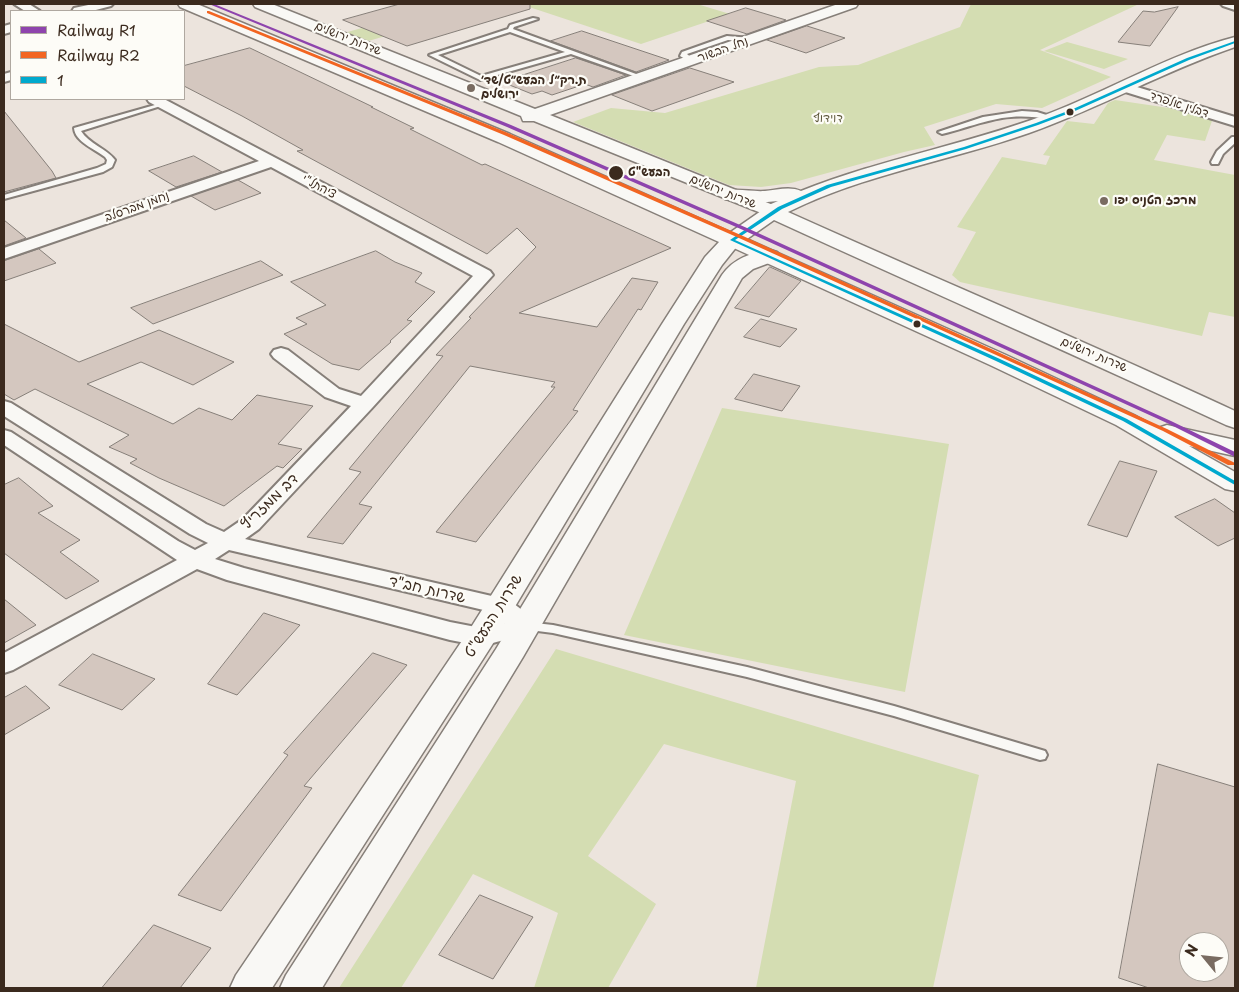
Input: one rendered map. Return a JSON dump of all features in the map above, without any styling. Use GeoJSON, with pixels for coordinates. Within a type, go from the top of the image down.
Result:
{"type":"FeatureCollection","features":[{"type":"Feature","properties":{"kind":"street"},"geometry":{"type":"LineString","coordinates":[[20,4],[32,10]]}},
{"type":"Feature","properties":{"kind":"street"},"geometry":{"type":"LineString","coordinates":[[82,10],[107,4]]}},
{"type":"Feature","properties":{"kind":"street"},"geometry":{"type":"LineString","coordinates":[[185,4],[504,138],[770,256],[1125,420],[1235,483]]}},
{"type":"Feature","properties":{"kind":"street","name":"שדרות ירושלים"},"geometry":{"type":"LineString","coordinates":[[260,4],[770,211],[926,282],[1130,371],[1235,420]]}},
{"type":"Feature","properties":{"kind":"street","name":"נחל הבשור"},"geometry":{"type":"LineString","coordinates":[[504,138],[503,132],[509,126],[535,115],[851,4]]}},
{"type":"Feature","properties":{"kind":"street"},"geometry":{"type":"LineString","coordinates":[[1227,4],[1235,7]]}},
{"type":"Feature","properties":{"kind":"street"},"geometry":{"type":"LineString","coordinates":[[732,196],[775,196],[820,188],[950,152],[1052,118],[1177,62],[1235,42]]}},
{"type":"Feature","properties":{"kind":"street","name":"דבלין אלפרד"},"geometry":{"type":"LineString","coordinates":[[1124,87],[1235,122]]}},
{"type":"Feature","properties":{"kind":"street","name":"נחל הבשור"},"geometry":{"type":"LineString","coordinates":[[573,130],[561,122],[563,115],[595,95]]}},
{"type":"Feature","properties":{"kind":"street","name":"ציהתל\"י"},"geometry":{"type":"LineString","coordinates":[[159,101],[484,274]]}},
{"type":"Feature","properties":{"kind":"street","name":"נחמן מברסלב"},"geometry":{"type":"LineString","coordinates":[[4,254],[271,162]]}},
{"type":"Feature","properties":{"kind":"street","name":"שדרות הבעש\"ט"},"geometry":{"type":"LineString","coordinates":[[250,988],[481,637],[713,262],[732,240],[770,211],[820,188]]}},
{"type":"Feature","properties":{"kind":"street","name":"שדרות הבעש\"ט"},"geometry":{"type":"LineString","coordinates":[[300,988],[526,626],[733,275],[738,269],[753,259],[770,256]]}},
{"type":"Feature","properties":{"kind":"street","name":"דב ממזריץ"},"geometry":{"type":"LineString","coordinates":[[4,664],[195,560],[226,542],[251,524],[365,404],[484,274]]}},
{"type":"Feature","properties":{"kind":"street"},"geometry":{"type":"LineString","coordinates":[[281,354],[332,393],[365,404]]}},
{"type":"Feature","properties":{"kind":"street","name":"שדרות חב\"ד"},"geometry":{"type":"LineString","coordinates":[[4,407],[198,529],[226,542],[261,552],[500,606],[526,626]]}},
{"type":"Feature","properties":{"kind":"street"},"geometry":{"type":"LineString","coordinates":[[1125,420],[1171,434],[1235,448]]}},
{"type":"Feature","properties":{"kind":"street"},"geometry":{"type":"LineString","coordinates":[[4,436],[170,546],[195,560],[236,574],[450,631],[481,637],[526,626]]}},
{"type":"Feature","properties":{"kind":"lane"},"geometry":{"type":"LineString","coordinates":[[536,19],[512,26],[510,30],[432,55],[480,78],[572,52]]}},
{"type":"Feature","properties":{"kind":"lane"},"geometry":{"type":"LineString","coordinates":[[510,30],[644,78]]}},
{"type":"Feature","properties":{"kind":"lane"},"geometry":{"type":"LineString","coordinates":[[4,197],[100,170],[108,165],[111,160],[108,155],[79,136],[77,130],[159,101]]}},
{"type":"Feature","properties":{"kind":"lane"},"geometry":{"type":"LineString","coordinates":[[942,132],[997,114],[1028,112],[1052,118]]}},
{"type":"Feature","properties":{"kind":"lane"},"geometry":{"type":"LineString","coordinates":[[1215,162],[1220,153],[1235,139]]}},
{"type":"Feature","properties":{"kind":"lane"},"geometry":{"type":"LineString","coordinates":[[526,626],[553,629],[747,672],[894,712],[1040,755]]}},
{"type":"Feature","properties":{"kind":"green space"},"geometry":{"type":"Polygon","coordinates":[[[447,4],[495,4],[365,42],[344,33],[447,4]]]}},
{"type":"Feature","properties":{"kind":"green space"},"geometry":{"type":"Polygon","coordinates":[[[520,4],[697,4],[730,14],[641,44],[520,4]]]}},
{"type":"Feature","properties":{"kind":"green space","name":"דוידוף"},"geometry":{"type":"Polygon","coordinates":[[[971,4],[1139,4],[1040,50],[1111,77],[1042,108],[996,104],[924,127],[935,145],[791,183],[761,187],[729,185],[573,122],[611,108],[665,113],[819,67],[858,65],[960,27],[971,4]]]}},
{"type":"Feature","properties":{"kind":"green space"},"geometry":{"type":"Polygon","coordinates":[[[1067,42],[1128,59],[1104,69],[1044,51],[1067,42]]]}},
{"type":"Feature","properties":{"kind":"green space","name":"מרכז הטניס יפו"},"geometry":{"type":"Polygon","coordinates":[[[1115,100],[1196,112],[1213,118],[1205,141],[1167,135],[1154,160],[1235,175],[1235,317],[1209,312],[1202,336],[960,282],[952,275],[976,232],[957,227],[1002,157],[1046,165],[1050,156],[1043,155],[1067,121],[1094,124],[1108,103],[1115,100]]]}},
{"type":"Feature","properties":{"kind":"green space"},"geometry":{"type":"Polygon","coordinates":[[[722,408],[949,444],[905,692],[624,635],[722,408]]]}},
{"type":"Feature","properties":{"kind":"green space"},"geometry":{"type":"Polygon","coordinates":[[[556,649],[979,775],[933,988],[756,988],[796,781],[664,744],[588,856],[656,904],[608,988],[534,988],[558,913],[473,874],[401,988],[339,988],[556,649]]]}},
{"type":"Feature","properties":{"kind":"building"},"geometry":{"type":"Polygon","coordinates":[[[400,4],[530,4],[530,9],[407,46],[343,20],[400,4]]]}},
{"type":"Feature","properties":{"kind":"building"},"geometry":{"type":"Polygon","coordinates":[[[1178,7],[1150,46],[1118,42],[1143,11],[1154,12],[1178,7]]]}},
{"type":"Feature","properties":{"kind":"building"},"geometry":{"type":"Polygon","coordinates":[[[746,8],[786,20],[747,34],[707,21],[746,8]]]}},
{"type":"Feature","properties":{"kind":"building"},"geometry":{"type":"Polygon","coordinates":[[[807,26],[845,38],[806,53],[767,40],[807,26]]]}},
{"type":"Feature","properties":{"kind":"building"},"geometry":{"type":"Polygon","coordinates":[[[582,31],[669,60],[636,72],[551,41],[582,31]]]}},
{"type":"Feature","properties":{"kind":"building"},"geometry":{"type":"Polygon","coordinates":[[[250,48],[373,107],[371,107],[414,128],[410,129],[482,165],[485,164],[671,248],[519,313],[597,327],[632,278],[658,282],[641,310],[638,309],[573,410],[578,411],[476,542],[436,532],[555,387],[551,387],[555,382],[470,366],[359,504],[372,507],[343,544],[307,537],[361,472],[349,469],[443,356],[436,355],[471,318],[469,317],[536,247],[517,228],[487,254],[297,151],[303,150],[185,87],[185,66],[250,48]]]}},
{"type":"Feature","properties":{"kind":"building"},"geometry":{"type":"Polygon","coordinates":[[[576,58],[626,75],[593,87],[585,84],[552,95],[542,91],[532,94],[502,82],[576,58]]]}},
{"type":"Feature","properties":{"kind":"building"},"geometry":{"type":"Polygon","coordinates":[[[690,68],[734,82],[652,111],[612,95],[690,68]]]}},
{"type":"Feature","properties":{"kind":"building"},"geometry":{"type":"Polygon","coordinates":[[[4,111],[52,171],[56,178],[4,192],[4,111]]]}},
{"type":"Feature","properties":{"kind":"building"},"geometry":{"type":"Polygon","coordinates":[[[194,156],[222,172],[176,187],[149,171],[194,156]]]}},
{"type":"Feature","properties":{"kind":"building"},"geometry":{"type":"Polygon","coordinates":[[[238,180],[261,193],[215,210],[191,196],[238,180]]]}},
{"type":"Feature","properties":{"kind":"building"},"geometry":{"type":"Polygon","coordinates":[[[4,220],[26,238],[4,246],[4,220]]]}},
{"type":"Feature","properties":{"kind":"building"},"geometry":{"type":"Polygon","coordinates":[[[39,249],[56,263],[4,281],[4,261],[39,249]]]}},
{"type":"Feature","properties":{"kind":"building"},"geometry":{"type":"Polygon","coordinates":[[[376,251],[395,262],[422,273],[415,282],[435,292],[407,320],[412,321],[391,342],[359,370],[332,364],[284,334],[307,324],[296,318],[326,305],[291,282],[376,251]]]}},
{"type":"Feature","properties":{"kind":"building"},"geometry":{"type":"Polygon","coordinates":[[[261,261],[283,275],[153,324],[131,308],[261,261]]]}},
{"type":"Feature","properties":{"kind":"building"},"geometry":{"type":"Polygon","coordinates":[[[770,267],[801,281],[769,317],[735,308],[770,267]]]}},
{"type":"Feature","properties":{"kind":"building"},"geometry":{"type":"Polygon","coordinates":[[[761,319],[797,329],[780,347],[744,337],[761,319]]]}},
{"type":"Feature","properties":{"kind":"building"},"geometry":{"type":"Polygon","coordinates":[[[4,324],[79,362],[159,330],[234,362],[193,385],[141,362],[87,384],[173,424],[199,408],[232,420],[257,395],[313,406],[278,444],[302,449],[283,468],[277,466],[224,506],[159,478],[130,463],[137,459],[109,447],[129,435],[35,389],[14,400],[4,394],[4,324]]]}},
{"type":"Feature","properties":{"kind":"building"},"geometry":{"type":"Polygon","coordinates":[[[754,374],[800,386],[782,411],[735,399],[754,374]]]}},
{"type":"Feature","properties":{"kind":"building"},"geometry":{"type":"Polygon","coordinates":[[[1120,461],[1157,471],[1127,537],[1088,525],[1120,461]]]}},
{"type":"Feature","properties":{"kind":"building"},"geometry":{"type":"Polygon","coordinates":[[[19,478],[53,506],[38,513],[80,540],[60,552],[99,581],[66,599],[4,553],[4,485],[19,478]]]}},
{"type":"Feature","properties":{"kind":"building"},"geometry":{"type":"Polygon","coordinates":[[[1215,499],[1235,513],[1235,538],[1218,546],[1175,517],[1215,499]]]}},
{"type":"Feature","properties":{"kind":"building"},"geometry":{"type":"Polygon","coordinates":[[[4,599],[36,625],[4,643],[4,599]]]}},
{"type":"Feature","properties":{"kind":"building"},"geometry":{"type":"Polygon","coordinates":[[[264,613],[300,625],[237,695],[208,684],[264,613]]]}},
{"type":"Feature","properties":{"kind":"building"},"geometry":{"type":"Polygon","coordinates":[[[373,653],[407,665],[304,786],[312,788],[221,911],[178,895],[288,755],[284,753],[373,653]]]}},
{"type":"Feature","properties":{"kind":"building"},"geometry":{"type":"Polygon","coordinates":[[[93,654],[155,679],[122,710],[59,685],[93,654]]]}},
{"type":"Feature","properties":{"kind":"building"},"geometry":{"type":"Polygon","coordinates":[[[26,686],[50,708],[4,735],[4,698],[26,686]]]}},
{"type":"Feature","properties":{"kind":"building"},"geometry":{"type":"Polygon","coordinates":[[[1158,764],[1235,787],[1235,988],[1149,988],[1119,978],[1158,764]]]}},
{"type":"Feature","properties":{"kind":"building"},"geometry":{"type":"Polygon","coordinates":[[[480,895],[533,917],[493,979],[439,955],[480,895]]]}},
{"type":"Feature","properties":{"kind":"building"},"geometry":{"type":"Polygon","coordinates":[[[154,925],[211,948],[180,988],[102,988],[154,925]]]}},
{"type":"Feature","properties":{"kind":"rail line","name":"R1"},"geometry":{"type":"LineString","coordinates":[[211,4],[509,126],[745,229],[1169,422],[1235,455]]}},
{"type":"Feature","properties":{"kind":"rail line","name":"R2"},"geometry":{"type":"LineString","coordinates":[[208,12],[506,134],[741,237],[1165,430],[1231,463]]}},
{"type":"Feature","properties":{"kind":"transit line","name":"1"},"geometry":{"type":"LineString","coordinates":[[1235,42],[1188,59],[1074,110],[1037,124],[965,148],[829,186],[780,208],[732,240],[998,360],[1125,420],[1235,483]]}},
{"type":"Feature","properties":{"kind":"place","name":"ת.רק״ל הבעש״ט/שד׳ ירושלים"},"geometry":{"type":"Point","coordinates":[471,88]}},
{"type":"Feature","properties":{"kind":"place","name":"הבעש\"ט"},"geometry":{"type":"Point","coordinates":[616,173]}},
{"type":"Feature","properties":{"kind":"place","name":"מרכז הטניס יפו"},"geometry":{"type":"Point","coordinates":[1104,201]}}]}
